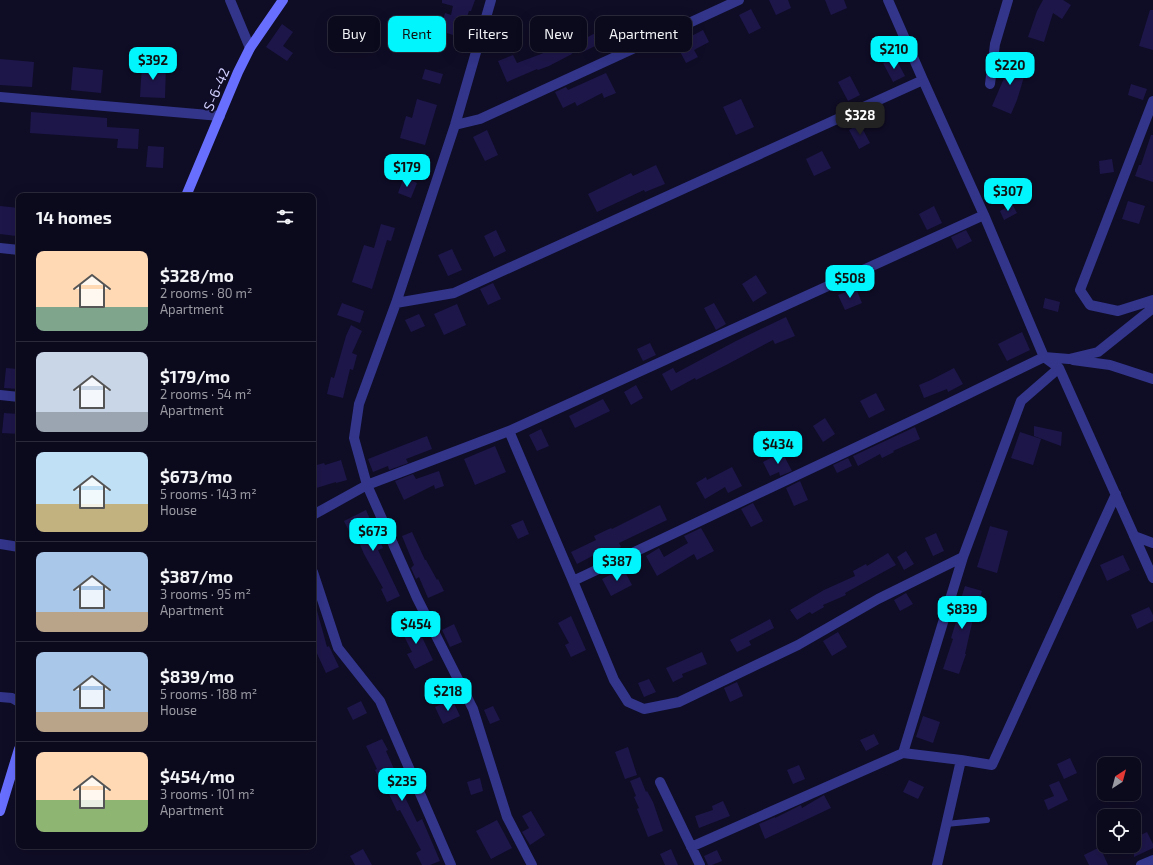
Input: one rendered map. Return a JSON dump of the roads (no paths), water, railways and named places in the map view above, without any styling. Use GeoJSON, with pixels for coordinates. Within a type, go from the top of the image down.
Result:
{"type":"FeatureCollection","features":[{"type":"Feature","properties":{"kind":"main road","name":"Տ-6-42"},"geometry":{"type":"LineString","coordinates":[[187,193],[238,72],[250,48],[284,0]]}},
{"type":"Feature","properties":{"kind":"main road"},"geometry":{"type":"LineString","coordinates":[[0,811],[16,759]]}},
{"type":"Feature","properties":{"kind":"street"},"geometry":{"type":"LineString","coordinates":[[230,0],[250,48]]}},
{"type":"Feature","properties":{"kind":"street"},"geometry":{"type":"LineString","coordinates":[[491,0],[455,125],[396,303],[359,404],[354,438],[367,485],[417,598],[473,709],[507,817],[532,865]]}},
{"type":"Feature","properties":{"kind":"street"},"geometry":{"type":"LineString","coordinates":[[455,125],[480,119],[739,0]]}},
{"type":"Feature","properties":{"kind":"street"},"geometry":{"type":"LineString","coordinates":[[888,0],[922,80],[984,215],[1044,357],[1059,368],[1153,578]]}},
{"type":"Feature","properties":{"kind":"street"},"geometry":{"type":"LineString","coordinates":[[990,84],[995,44],[1008,0]]}},
{"type":"Feature","properties":{"kind":"street"},"geometry":{"type":"LineString","coordinates":[[396,303],[454,293],[922,80]]}},
{"type":"Feature","properties":{"kind":"street"},"geometry":{"type":"LineString","coordinates":[[0,97],[220,116]]}},
{"type":"Feature","properties":{"kind":"street"},"geometry":{"type":"LineString","coordinates":[[1153,101],[1080,290],[1090,304],[1118,311],[1153,300]]}},
{"type":"Feature","properties":{"kind":"street"},"geometry":{"type":"LineString","coordinates":[[316,513],[367,485],[509,431],[984,215]]}},
{"type":"Feature","properties":{"kind":"street"},"geometry":{"type":"LineString","coordinates":[[0,248],[16,250]]}},
{"type":"Feature","properties":{"kind":"street"},"geometry":{"type":"LineString","coordinates":[[1069,359],[1098,352],[1153,308]]}},
{"type":"Feature","properties":{"kind":"street"},"geometry":{"type":"LineString","coordinates":[[573,580],[935,410],[1044,357],[1110,365],[1153,379]]}},
{"type":"Feature","properties":{"kind":"street"},"geometry":{"type":"LineString","coordinates":[[902,753],[963,557],[1021,401],[1059,368]]}},
{"type":"Feature","properties":{"kind":"street"},"geometry":{"type":"LineString","coordinates":[[0,396],[16,397]]}},
{"type":"Feature","properties":{"kind":"street"},"geometry":{"type":"LineString","coordinates":[[509,431],[614,680],[628,702],[644,709],[679,702],[798,645],[878,599],[963,557]]}},
{"type":"Feature","properties":{"kind":"street"},"geometry":{"type":"LineString","coordinates":[[691,848],[902,753],[992,764],[1116,494]]}},
{"type":"Feature","properties":{"kind":"street"},"geometry":{"type":"LineString","coordinates":[[1134,536],[1153,543]]}},
{"type":"Feature","properties":{"kind":"street"},"geometry":{"type":"LineString","coordinates":[[0,544],[16,547]]}},
{"type":"Feature","properties":{"kind":"street"},"geometry":{"type":"LineString","coordinates":[[316,581],[338,648],[380,702],[451,865]]}},
{"type":"Feature","properties":{"kind":"street"},"geometry":{"type":"LineString","coordinates":[[0,697],[12,698],[16,700]]}},
{"type":"Feature","properties":{"kind":"street"},"geometry":{"type":"LineString","coordinates":[[937,865],[961,760]]}},
{"type":"Feature","properties":{"kind":"street"},"geometry":{"type":"LineString","coordinates":[[660,782],[700,865]]}},
{"type":"Feature","properties":{"kind":"street"},"geometry":{"type":"LineString","coordinates":[[1141,865],[1153,860]]}},
{"type":"Feature","properties":{"kind":"lane"},"geometry":{"type":"LineString","coordinates":[[946,824],[987,820]]}}]}
